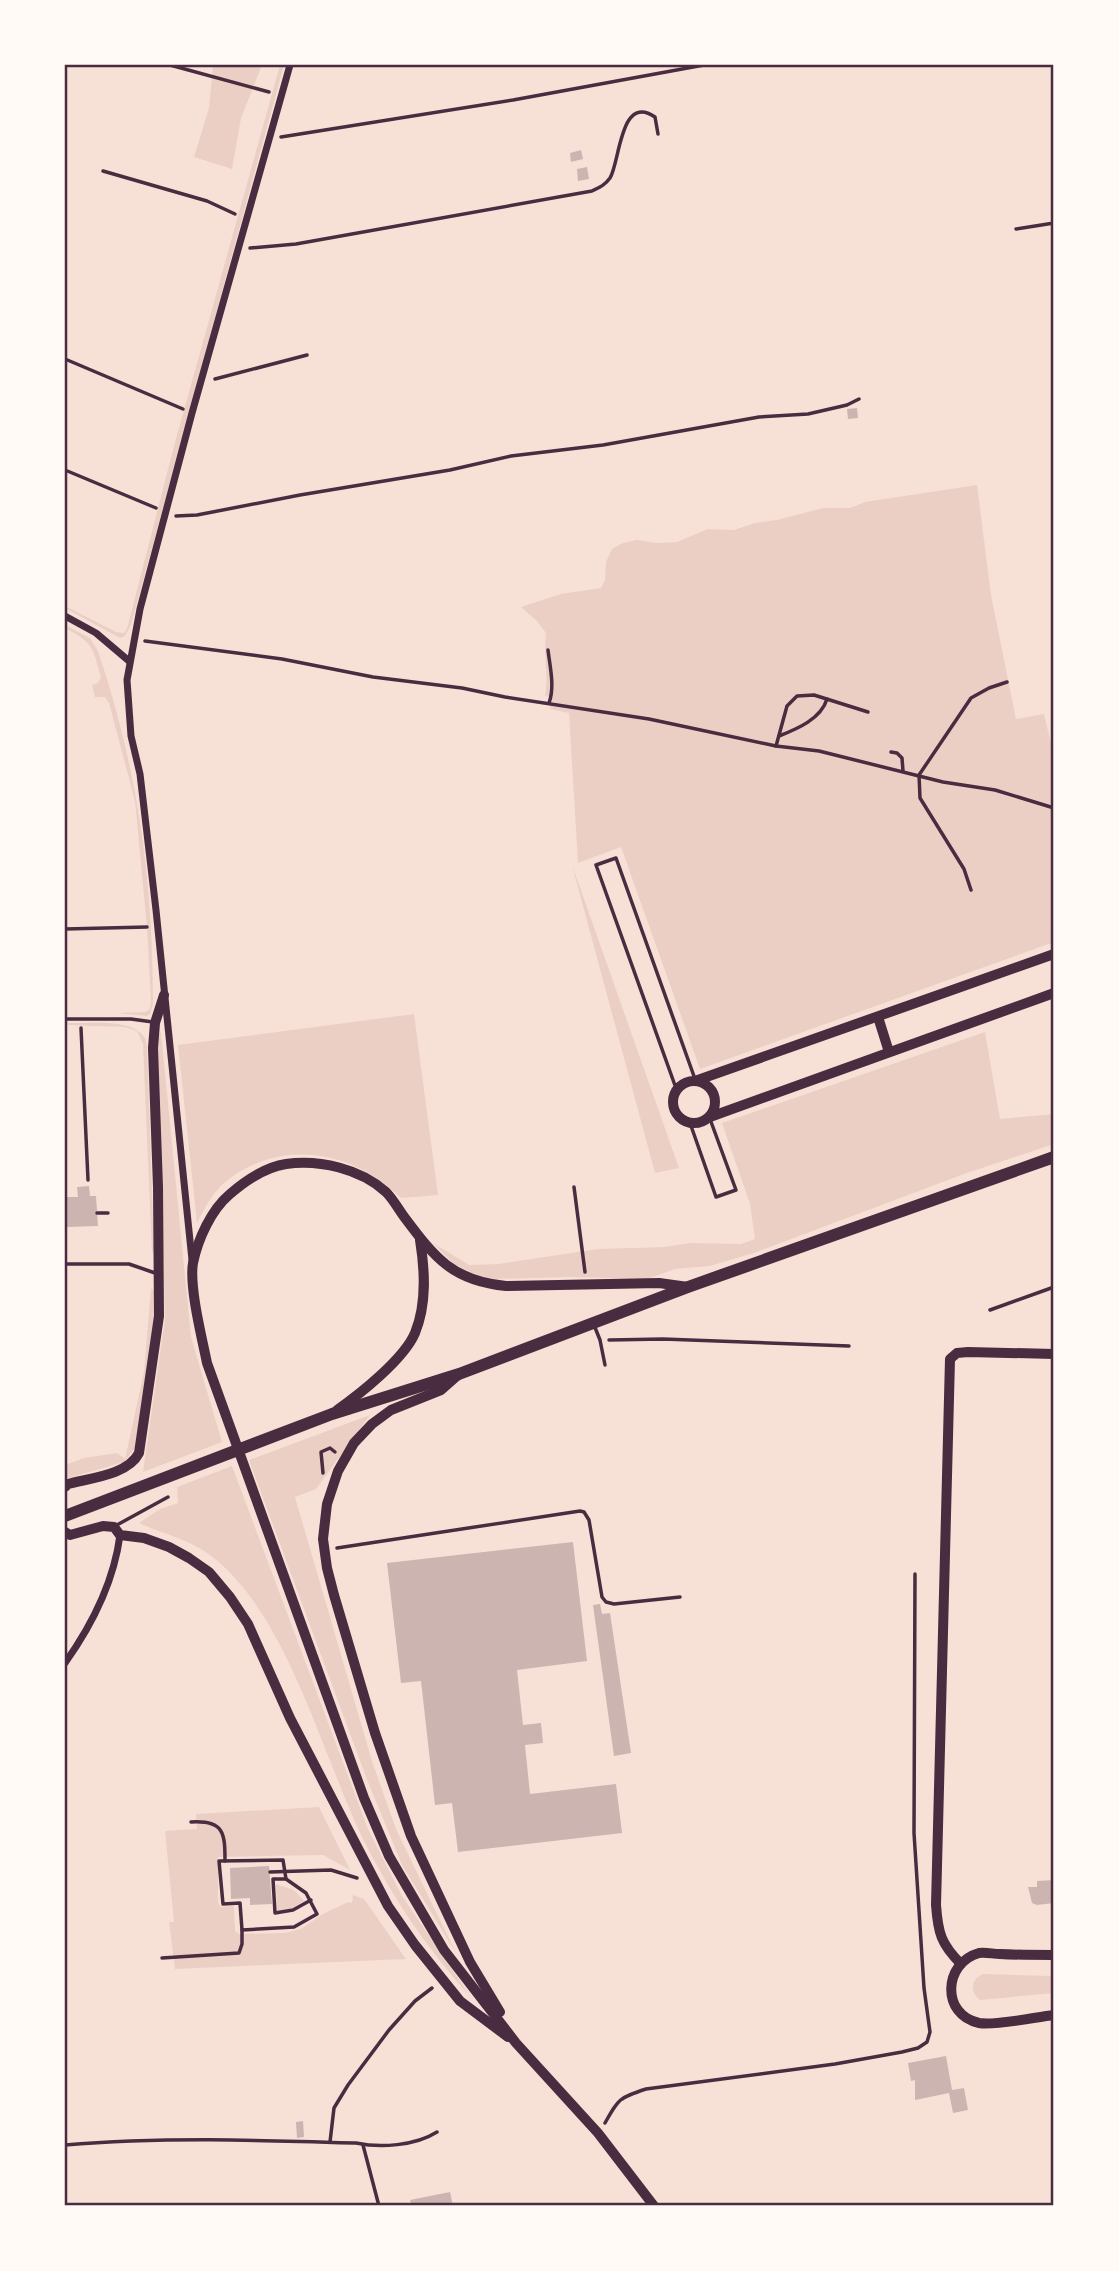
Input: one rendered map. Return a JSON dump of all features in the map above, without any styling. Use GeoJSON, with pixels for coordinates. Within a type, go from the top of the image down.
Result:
{"type":"FeatureCollection","features":[{"type":"Feature","properties":{"kind":"main road"},"geometry":{"type":"LineString","coordinates":[[65,1487],[123,1469],[135,1462],[139,1453],[159,1316],[153,1067],[155,1023],[164,995]]}},
{"type":"Feature","properties":{"kind":"main road"},"geometry":{"type":"LineString","coordinates":[[65,1516],[332,1414],[459,1374],[688,1287],[1054,1157]]}},
{"type":"Feature","properties":{"kind":"main road"},"geometry":{"type":"LineString","coordinates":[[654,2206],[598,2133],[516,2043],[444,1950],[389,1856],[364,1798],[299,1623],[207,1363],[197,1315],[193,1265],[208,1222],[225,1198],[243,1182],[284,1164],[307,1163],[357,1173],[386,1192],[434,1255],[462,1276],[482,1283],[506,1286],[659,1283],[688,1287]]}},
{"type":"Feature","properties":{"kind":"main road"},"geometry":{"type":"LineString","coordinates":[[332,1414],[362,1392],[414,1335],[423,1305],[425,1276],[419,1238]]}},
{"type":"Feature","properties":{"kind":"main road"},"geometry":{"type":"LineString","coordinates":[[459,1374],[441,1390],[391,1410],[372,1424],[354,1443],[338,1471],[327,1504],[323,1539],[334,1595],[375,1733],[411,1836],[470,1962],[516,2043]]}},
{"type":"Feature","properties":{"kind":"main road"},"geometry":{"type":"LineString","coordinates":[[65,1532],[70,1535],[103,1526],[169,1546],[209,1572],[248,1624],[290,1718],[388,1906],[460,2001],[516,2043]]}},
{"type":"Feature","properties":{"kind":"street"},"geometry":{"type":"LineString","coordinates":[[193,1265],[145,813],[129,715],[127,680],[134,640],[192,413],[290,65]]}},
{"type":"Feature","properties":{"kind":"street"},"geometry":{"type":"LineString","coordinates":[[65,617],[96,633],[129,661]]}},
{"type":"Feature","properties":{"kind":"street"},"geometry":{"type":"LineString","coordinates":[[1054,954],[685,1083],[677,1091],[673,1101],[675,1111],[681,1119],[690,1123],[700,1122],[1054,993]]}},
{"type":"Feature","properties":{"kind":"street"},"geometry":{"type":"LineString","coordinates":[[878,1017],[889,1052]]}},
{"type":"Feature","properties":{"kind":"street"},"geometry":{"type":"LineString","coordinates":[[695,1081],[712,1090],[714,1109],[709,1117]]}},
{"type":"Feature","properties":{"kind":"street"},"geometry":{"type":"LineString","coordinates":[[961,1964],[948,1951],[938,1931],[936,1905],[950,1359],[957,1353],[968,1352],[1054,1354]]}},
{"type":"Feature","properties":{"kind":"street"},"geometry":{"type":"LineString","coordinates":[[65,1663],[90,1623],[104,1592],[118,1554],[117,1531]]}},
{"type":"Feature","properties":{"kind":"street"},"geometry":{"type":"LineString","coordinates":[[1054,1955],[982,1952],[966,1958],[954,1971],[950,1987],[954,2004],[965,2017],[980,2023],[1054,2015]]}},
{"type":"Feature","properties":{"kind":"lane"},"geometry":{"type":"LineString","coordinates":[[677,1091],[596,865],[616,858],[695,1081]]}},
{"type":"Feature","properties":{"kind":"lane"},"geometry":{"type":"LineString","coordinates":[[65,1019],[155,1023]]}},
{"type":"Feature","properties":{"kind":"lane"},"geometry":{"type":"LineString","coordinates":[[690,1123],[716,1198],[736,1190],[709,1117]]}},
{"type":"Feature","properties":{"kind":"lane"},"geometry":{"type":"LineString","coordinates":[[65,1264],[130,1265],[160,1275]]}},
{"type":"Feature","properties":{"kind":"lane"},"geometry":{"type":"LineString","coordinates":[[593,1323],[600,1340],[604,1365]]}},
{"type":"Feature","properties":{"kind":"lane"},"geometry":{"type":"LineString","coordinates":[[117,1531],[168,1497]]}},
{"type":"Feature","properties":{"kind":"path"},"geometry":{"type":"LineString","coordinates":[[170,65],[281,96]]}},
{"type":"Feature","properties":{"kind":"path"},"geometry":{"type":"LineString","coordinates":[[269,139],[513,100],[704,65]]}},
{"type":"Feature","properties":{"kind":"path"},"geometry":{"type":"LineString","coordinates":[[238,250],[309,242],[592,191],[609,179],[620,138],[626,123],[632,117],[641,112],[649,113],[655,117],[658,134]]}},
{"type":"Feature","properties":{"kind":"path"},"geometry":{"type":"LineString","coordinates":[[103,171],[207,201],[246,221]]}},
{"type":"Feature","properties":{"kind":"path"},"geometry":{"type":"LineString","coordinates":[[1016,229],[1054,223]]}},
{"type":"Feature","properties":{"kind":"path"},"geometry":{"type":"LineString","coordinates":[[200,384],[307,355]]}},
{"type":"Feature","properties":{"kind":"path"},"geometry":{"type":"LineString","coordinates":[[65,359],[192,413]]}},
{"type":"Feature","properties":{"kind":"path"},"geometry":{"type":"LineString","coordinates":[[65,470],[166,514],[197,515],[450,470],[511,456],[603,445],[759,417],[808,414],[859,400]]}},
{"type":"Feature","properties":{"kind":"path"},"geometry":{"type":"LineString","coordinates":[[134,640],[282,659],[373,677],[462,688],[649,719],[776,746],[819,751],[943,782],[995,790],[1054,808]]}},
{"type":"Feature","properties":{"kind":"path"},"geometry":{"type":"LineString","coordinates":[[548,650],[551,681],[549,703]]}},
{"type":"Feature","properties":{"kind":"path"},"geometry":{"type":"LineString","coordinates":[[971,890],[964,869],[920,798],[919,775],[971,698],[1007,682]]}},
{"type":"Feature","properties":{"kind":"path"},"geometry":{"type":"LineString","coordinates":[[776,746],[787,706],[797,696],[804,694],[827,699],[868,712]]}},
{"type":"Feature","properties":{"kind":"path"},"geometry":{"type":"LineString","coordinates":[[779,736],[821,711],[827,699]]}},
{"type":"Feature","properties":{"kind":"path"},"geometry":{"type":"LineString","coordinates":[[891,752],[902,758],[903,771]]}},
{"type":"Feature","properties":{"kind":"path"},"geometry":{"type":"LineString","coordinates":[[65,929],[157,925]]}},
{"type":"Feature","properties":{"kind":"path"},"geometry":{"type":"LineString","coordinates":[[82,1019],[88,1180]]}},
{"type":"Feature","properties":{"kind":"path"},"geometry":{"type":"LineString","coordinates":[[574,1187],[586,1285]]}},
{"type":"Feature","properties":{"kind":"path"},"geometry":{"type":"LineString","coordinates":[[97,1213],[108,1213]]}},
{"type":"Feature","properties":{"kind":"path"},"geometry":{"type":"LineString","coordinates":[[990,1310],[1054,1287]]}},
{"type":"Feature","properties":{"kind":"path"},"geometry":{"type":"LineString","coordinates":[[600,1340],[663,1339],[849,1346]]}},
{"type":"Feature","properties":{"kind":"path"},"geometry":{"type":"LineString","coordinates":[[325,1551],[580,1510],[589,1520],[602,1597],[606,1602],[614,1604],[680,1597]]}},
{"type":"Feature","properties":{"kind":"path"},"geometry":{"type":"LineString","coordinates":[[598,2133],[614,2106],[623,2097],[646,2089],[835,2064],[919,2048],[927,2042],[930,2032],[923,1988],[914,1833],[915,1574]]}},
{"type":"Feature","properties":{"kind":"path"},"geometry":{"type":"LineString","coordinates":[[191,1822],[212,1824],[221,1830],[225,1840],[225,1861]]}},
{"type":"Feature","properties":{"kind":"path"},"geometry":{"type":"LineString","coordinates":[[246,1903],[223,1904],[219,1861],[282,1860],[286,1879]]}},
{"type":"Feature","properties":{"kind":"path"},"geometry":{"type":"LineString","coordinates":[[270,1872],[331,1870],[361,1881]]}},
{"type":"Feature","properties":{"kind":"path"},"geometry":{"type":"LineString","coordinates":[[242,1930],[277,1929],[304,1923],[317,1914],[311,1900],[300,1887],[286,1879],[273,1879],[275,1913],[293,1910],[311,1900]]}},
{"type":"Feature","properties":{"kind":"path"},"geometry":{"type":"LineString","coordinates":[[162,1958],[239,1953],[242,1944],[240,1903]]}},
{"type":"Feature","properties":{"kind":"path"},"geometry":{"type":"LineString","coordinates":[[330,2142],[334,2108],[348,2085],[404,2012],[429,1989],[443,1982]]}},
{"type":"Feature","properties":{"kind":"path"},"geometry":{"type":"LineString","coordinates":[[65,2145],[227,2138],[330,2142],[372,2147],[427,2138],[436,2132]]}},
{"type":"Feature","properties":{"kind":"path"},"geometry":{"type":"LineString","coordinates":[[363,2145],[379,2206]]}},
{"type":"Feature","properties":{"kind":"shaded area"},"geometry":{"type":"Polygon","coordinates":[[[213,65],[262,65],[241,118],[232,169],[194,157],[209,108],[213,65]]]}},
{"type":"Feature","properties":{"kind":"shaded area"},"geometry":{"type":"Polygon","coordinates":[[[280,65],[284,65],[131,625],[125,636],[120,638],[65,606],[116,632],[124,633],[127,629],[174,446],[280,65]]]}},
{"type":"Feature","properties":{"kind":"shaded area"},"geometry":{"type":"Polygon","coordinates":[[[977,485],[991,595],[1016,719],[1044,714],[1054,756],[1054,942],[700,1069],[621,847],[578,863],[569,713],[550,709],[551,697],[545,696],[546,633],[521,607],[561,594],[601,588],[605,580],[606,562],[612,549],[623,543],[637,540],[677,542],[708,529],[734,530],[823,508],[850,508],[865,502],[977,485]]]}},
{"type":"Feature","properties":{"kind":"shaded area"},"geometry":{"type":"Polygon","coordinates":[[[65,625],[90,638],[98,651],[112,695],[133,782],[150,913],[153,1004],[147,1016],[116,1013],[146,1012],[150,1009],[151,1001],[135,801],[109,703],[105,697],[95,697],[92,685],[98,683],[101,677],[93,652],[87,642],[65,628],[65,625]]]}},
{"type":"Feature","properties":{"kind":"shaded area"},"geometry":{"type":"Polygon","coordinates":[[[572,865],[679,1168],[655,1173],[572,865]]]}},
{"type":"Feature","properties":{"kind":"shaded area"},"geometry":{"type":"Polygon","coordinates":[[[414,1014],[438,1195],[401,1198],[361,1169],[315,1155],[292,1155],[268,1159],[245,1168],[224,1183],[205,1207],[197,1223],[178,1045],[414,1014]]]}},
{"type":"Feature","properties":{"kind":"shaded area"},"geometry":{"type":"Polygon","coordinates":[[[65,1023],[120,1024],[139,1031],[145,1038],[154,1249],[152,1254],[143,1044],[137,1031],[125,1027],[65,1023]]]}},
{"type":"Feature","properties":{"kind":"shaded area"},"geometry":{"type":"Polygon","coordinates":[[[161,1032],[191,1337],[222,1442],[143,1472],[165,1319],[157,1037],[161,1032]]]}},
{"type":"Feature","properties":{"kind":"shaded area"},"geometry":{"type":"Polygon","coordinates":[[[985,1032],[1000,1119],[1054,1114],[1054,1144],[964,1174],[757,1252],[710,1266],[675,1269],[647,1279],[494,1279],[474,1274],[454,1264],[433,1243],[469,1265],[498,1264],[598,1249],[664,1247],[690,1243],[741,1244],[755,1239],[750,1204],[722,1123],[985,1032]]]}},
{"type":"Feature","properties":{"kind":"shaded area"},"geometry":{"type":"Polygon","coordinates":[[[151,1288],[154,1291],[156,1307],[135,1448],[124,1462],[65,1479],[65,1465],[84,1458],[117,1453],[125,1459],[144,1372],[151,1288]]]}},
{"type":"Feature","properties":{"kind":"shaded area"},"geometry":{"type":"Polygon","coordinates":[[[370,1415],[316,1489],[295,1497],[372,1761],[396,1829],[456,1953],[402,1865],[366,1777],[249,1460],[370,1415]]]}},
{"type":"Feature","properties":{"kind":"shaded area"},"geometry":{"type":"Polygon","coordinates":[[[232,1466],[368,1829],[402,1896],[470,1996],[426,1942],[399,1904],[376,1864],[349,1808],[300,1687],[259,1610],[235,1578],[207,1553],[139,1523],[160,1509],[178,1503],[177,1487],[232,1466]]]}},
{"type":"Feature","properties":{"kind":"shaded area"},"geometry":{"type":"Polygon","coordinates":[[[319,1807],[350,1870],[323,1855],[218,1857],[218,1903],[221,1907],[234,1906],[235,1931],[239,1934],[284,1933],[301,1929],[321,1915],[348,1902],[352,1903],[353,1895],[364,1899],[406,1959],[175,1969],[169,1922],[174,1922],[165,1831],[197,1829],[196,1814],[319,1807]]]}},
{"type":"Feature","properties":{"kind":"shaded area"},"geometry":{"type":"Polygon","coordinates":[[[276,1884],[294,1890],[304,1901],[292,1908],[277,1911],[276,1884]]]}},
{"type":"Feature","properties":{"kind":"shaded area"},"geometry":{"type":"Polygon","coordinates":[[[983,1974],[1054,1976],[1054,1993],[980,2000],[974,1993],[973,1986],[976,1979],[983,1974]]]}},
{"type":"Feature","properties":{"kind":"building"},"geometry":{"type":"Polygon","coordinates":[[[581,150],[583,159],[571,162],[570,153],[581,150]]]}},
{"type":"Feature","properties":{"kind":"building"},"geometry":{"type":"Polygon","coordinates":[[[587,167],[589,179],[578,181],[577,169],[587,167]]]}},
{"type":"Feature","properties":{"kind":"building"},"geometry":{"type":"Polygon","coordinates":[[[857,408],[858,418],[848,419],[847,409],[857,408]]]}},
{"type":"Feature","properties":{"kind":"building"},"geometry":{"type":"Polygon","coordinates":[[[89,1186],[90,1196],[96,1196],[98,1226],[67,1227],[66,1197],[78,1197],[77,1187],[89,1186]]]}},
{"type":"Feature","properties":{"kind":"building"},"geometry":{"type":"Polygon","coordinates":[[[573,1542],[587,1661],[517,1670],[523,1725],[541,1723],[543,1743],[525,1745],[530,1794],[616,1784],[622,1833],[458,1852],[452,1803],[435,1805],[421,1681],[401,1683],[387,1563],[573,1542]]]}},
{"type":"Feature","properties":{"kind":"building"},"geometry":{"type":"Polygon","coordinates":[[[600,1604],[602,1614],[610,1613],[631,1753],[614,1756],[593,1605],[600,1604]]]}},
{"type":"Feature","properties":{"kind":"building"},"geometry":{"type":"Polygon","coordinates":[[[269,1866],[272,1904],[250,1905],[250,1898],[231,1899],[230,1868],[269,1866]]]}},
{"type":"Feature","properties":{"kind":"building"},"geometry":{"type":"Polygon","coordinates":[[[1054,1880],[1054,1903],[1032,1903],[1028,1887],[1037,1887],[1037,1881],[1054,1880]]]}},
{"type":"Feature","properties":{"kind":"building"},"geometry":{"type":"Polygon","coordinates":[[[946,2056],[952,2090],[964,2088],[968,2110],[953,2113],[949,2093],[915,2100],[915,2080],[911,2081],[908,2063],[946,2056]]]}},
{"type":"Feature","properties":{"kind":"building"},"geometry":{"type":"Polygon","coordinates":[[[303,2121],[304,2137],[297,2138],[296,2122],[303,2121]]]}},
{"type":"Feature","properties":{"kind":"building"},"geometry":{"type":"Polygon","coordinates":[[[450,2192],[453,2206],[412,2206],[410,2200],[450,2192]]]}}]}
